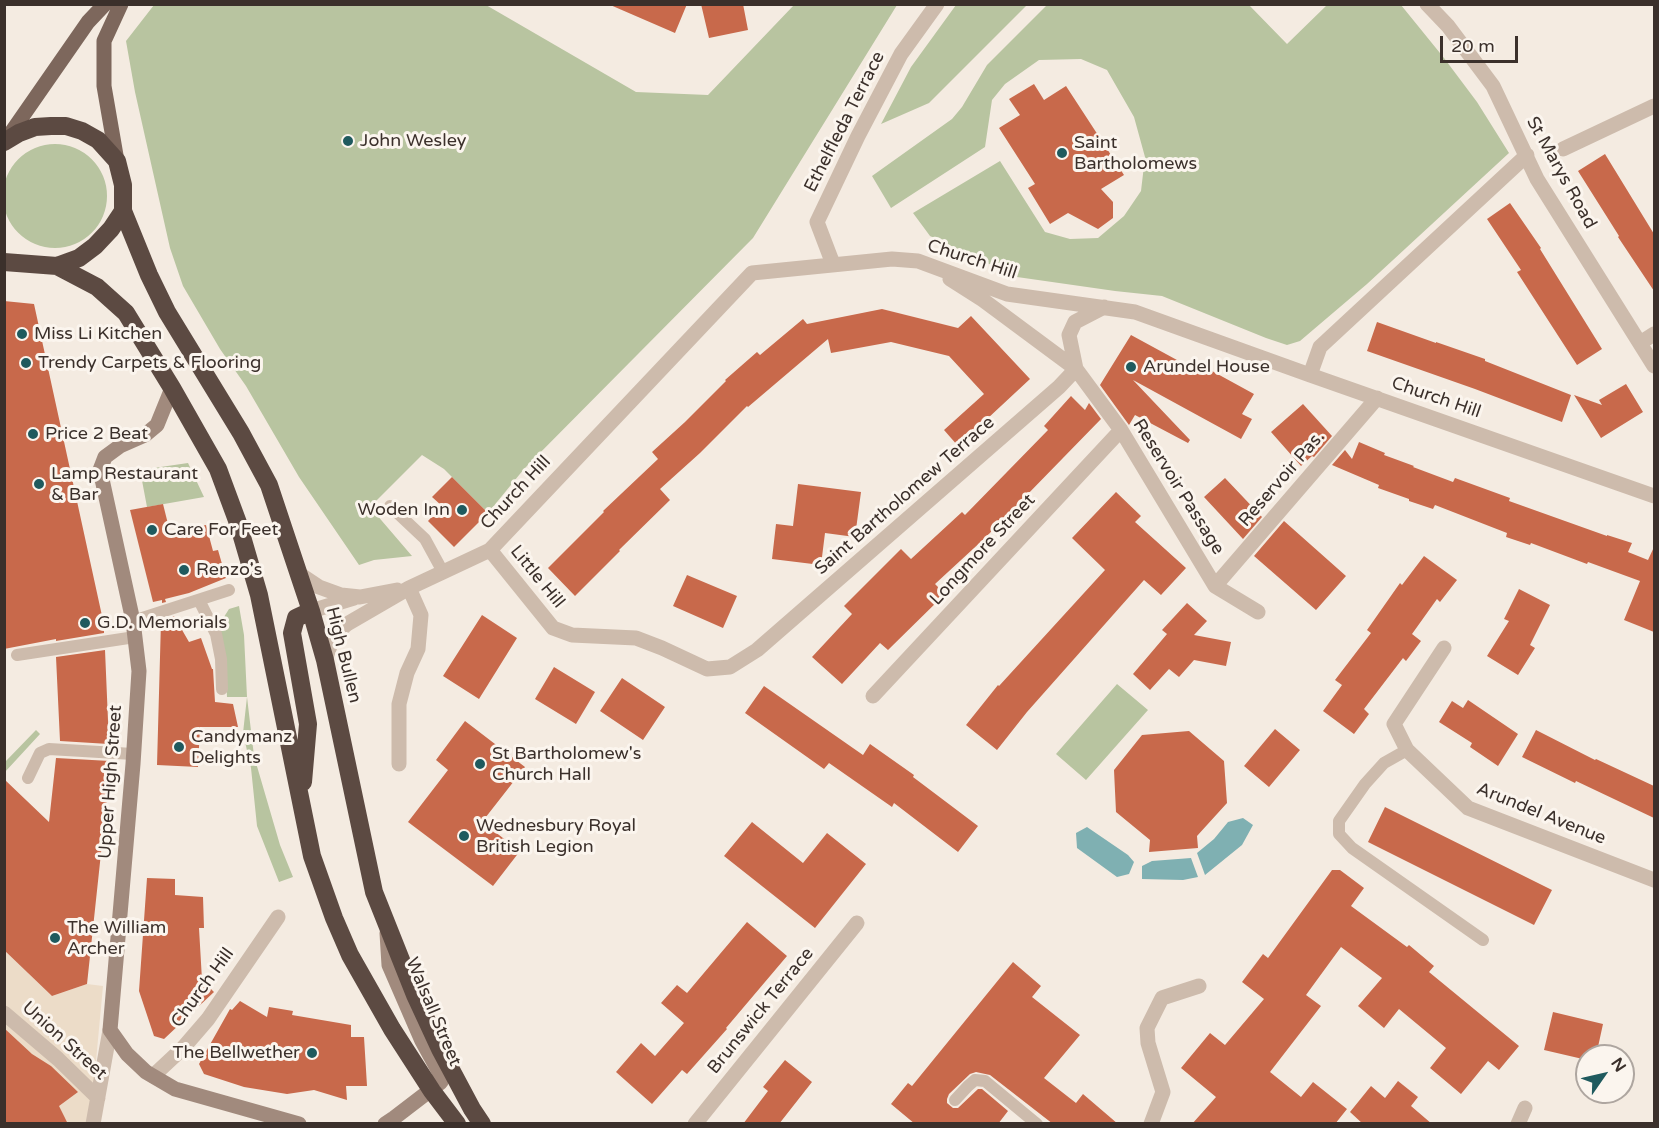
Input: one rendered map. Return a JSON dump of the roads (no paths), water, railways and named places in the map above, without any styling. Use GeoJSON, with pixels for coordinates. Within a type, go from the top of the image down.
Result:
{"type":"FeatureCollection","features":[{"type":"Feature","properties":{"kind":"highway"},"geometry":{"type":"LineString","coordinates":[[5,141],[35,127],[66,126],[82,131],[98,140],[117,161],[123,185],[123,211],[96,246],[79,258],[57,266]]}},
{"type":"Feature","properties":{"kind":"highway","name":"High Bullen"},"geometry":{"type":"LineString","coordinates":[[123,211],[167,312],[241,433],[269,485],[325,660],[374,892],[415,994],[440,1048],[482,1124]]}},
{"type":"Feature","properties":{"kind":"highway"},"geometry":{"type":"LineString","coordinates":[[4,248],[13,263],[57,266],[97,287],[126,313],[218,469],[238,523],[260,595],[312,856],[334,918],[350,956],[392,1029],[432,1091],[458,1124]]}},
{"type":"Feature","properties":{"kind":"highway"},"geometry":{"type":"LineString","coordinates":[[302,805],[308,724],[292,633],[296,618],[311,611]]}},
{"type":"Feature","properties":{"kind":"main road"},"geometry":{"type":"LineString","coordinates":[[5,141],[88,22],[105,4]]}},
{"type":"Feature","properties":{"kind":"main road"},"geometry":{"type":"LineString","coordinates":[[117,161],[104,86],[104,41],[121,4]]}},
{"type":"Feature","properties":{"kind":"street","name":"Ethelfleda Terrace"},"geometry":{"type":"LineString","coordinates":[[833,264],[817,222],[901,54],[937,4]]}},
{"type":"Feature","properties":{"kind":"street","name":"St Marys Road"},"geometry":{"type":"LineString","coordinates":[[1427,4],[1448,26],[1493,87],[1537,178],[1654,366]]}},
{"type":"Feature","properties":{"kind":"street"},"geometry":{"type":"LineString","coordinates":[[1563,148],[1654,106]]}},
{"type":"Feature","properties":{"kind":"street"},"geometry":{"type":"LineString","coordinates":[[1310,375],[1320,346],[1527,155]]}},
{"type":"Feature","properties":{"kind":"street","name":"Church Hill"},"geometry":{"type":"LineString","coordinates":[[325,660],[334,636],[347,624],[409,588],[490,550],[753,273],[892,259],[922,262],[1007,294],[1135,312],[1654,496]]}},
{"type":"Feature","properties":{"kind":"street","name":"Reservoir Passage"},"geometry":{"type":"LineString","coordinates":[[922,262],[983,300],[1076,369],[1121,430],[1215,586],[1258,612]]}},
{"type":"Feature","properties":{"kind":"street","name":"Reservoir Passage"},"geometry":{"type":"LineString","coordinates":[[1076,369],[1069,335],[1076,322],[1105,307]]}},
{"type":"Feature","properties":{"kind":"street"},"geometry":{"type":"LineString","coordinates":[[1640,343],[1654,334]]}},
{"type":"Feature","properties":{"kind":"street","name":"Saint Bartholomew Terrace"},"geometry":{"type":"LineString","coordinates":[[757,650],[1076,369]]}},
{"type":"Feature","properties":{"kind":"street","name":"Upper High Street"},"geometry":{"type":"LineString","coordinates":[[93,1124],[110,1030],[139,671],[133,621],[100,470],[105,457],[120,446],[145,435],[158,425],[172,388]]}},
{"type":"Feature","properties":{"kind":"street","name":"Reservoir Pas."},"geometry":{"type":"LineString","coordinates":[[1215,586],[1377,398]]}},
{"type":"Feature","properties":{"kind":"street","name":"Longmore Street"},"geometry":{"type":"LineString","coordinates":[[873,696],[1121,430]]}},
{"type":"Feature","properties":{"kind":"street","name":"Little Hill"},"geometry":{"type":"LineString","coordinates":[[490,550],[553,628],[572,635],[636,638],[707,669],[730,667],[757,650]]}},
{"type":"Feature","properties":{"kind":"street","name":"Church Hill"},"geometry":{"type":"LineString","coordinates":[[298,573],[319,587],[342,595],[360,597]]}},
{"type":"Feature","properties":{"kind":"street","name":"Church Hill"},"geometry":{"type":"LineString","coordinates":[[311,611],[360,597],[409,588]]}},
{"type":"Feature","properties":{"kind":"street"},"geometry":{"type":"LineString","coordinates":[[399,764],[399,704],[407,673],[418,649],[421,615],[409,588]]}},
{"type":"Feature","properties":{"kind":"street","name":"Arundel Avenue"},"geometry":{"type":"LineString","coordinates":[[1444,648],[1394,724],[1407,750],[1468,808],[1654,879]]}},
{"type":"Feature","properties":{"kind":"street","name":"Church Hill"},"geometry":{"type":"LineString","coordinates":[[153,1076],[183,1048],[208,1019],[278,917]]}},
{"type":"Feature","properties":{"kind":"street","name":"Brunswick Terrace"},"geometry":{"type":"LineString","coordinates":[[695,1124],[857,923]]}},
{"type":"Feature","properties":{"kind":"street","name":"Walsall Street"},"geometry":{"type":"LineString","coordinates":[[385,1124],[432,1091],[441,1082],[439,1072],[400,994],[389,965],[387,924]]}},
{"type":"Feature","properties":{"kind":"street"},"geometry":{"type":"LineString","coordinates":[[1151,1124],[1163,1092],[1147,1028],[1162,998],[1199,986]]}},
{"type":"Feature","properties":{"kind":"street","name":"Union Street"},"geometry":{"type":"LineString","coordinates":[[4,1013],[58,1059],[98,1098]]}},
{"type":"Feature","properties":{"kind":"street"},"geometry":{"type":"LineString","coordinates":[[110,1030],[127,1054],[146,1072],[175,1089],[299,1124]]}},
{"type":"Feature","properties":{"kind":"street"},"geometry":{"type":"LineString","coordinates":[[1518,1124],[1525,1108]]}},
{"type":"Feature","properties":{"kind":"lane"},"geometry":{"type":"LineString","coordinates":[[390,506],[425,539],[443,572]]}},
{"type":"Feature","properties":{"kind":"lane"},"geometry":{"type":"LineString","coordinates":[[133,621],[229,590]]}},
{"type":"Feature","properties":{"kind":"lane"},"geometry":{"type":"LineString","coordinates":[[199,600],[216,634],[221,659],[222,689]]}},
{"type":"Feature","properties":{"kind":"lane"},"geometry":{"type":"LineString","coordinates":[[17,655],[135,637]]}},
{"type":"Feature","properties":{"kind":"lane"},"geometry":{"type":"LineString","coordinates":[[28,778],[40,753],[49,749],[134,754]]}},
{"type":"Feature","properties":{"kind":"lane"},"geometry":{"type":"LineString","coordinates":[[1407,750],[1384,763],[1365,784],[1340,821],[1339,834],[1352,848],[1483,940]]}},
{"type":"Feature","properties":{"kind":"lane"},"geometry":{"type":"LineString","coordinates":[[955,1100],[975,1080],[985,1081],[1037,1124]]}},
{"type":"Feature","properties":{"kind":"water"},"geometry":{"type":"Polygon","coordinates":[[[1243,818],[1253,825],[1242,845],[1205,875],[1197,853],[1214,839],[1228,822],[1243,818]]]}},
{"type":"Feature","properties":{"kind":"water"},"geometry":{"type":"Polygon","coordinates":[[[1087,827],[1128,855],[1134,862],[1129,874],[1117,877],[1077,848],[1076,833],[1087,827]]]}},
{"type":"Feature","properties":{"kind":"water"},"geometry":{"type":"Polygon","coordinates":[[[1191,858],[1198,877],[1183,880],[1142,879],[1142,866],[1152,861],[1191,858]]]}},
{"type":"Feature","properties":{"kind":"place","name":"John Wesley"},"geometry":{"type":"Point","coordinates":[348,141]}},
{"type":"Feature","properties":{"kind":"place","name":"Saint Bartholomews"},"geometry":{"type":"Point","coordinates":[1062,153]}},
{"type":"Feature","properties":{"kind":"place","name":"Miss Li Kitchen"},"geometry":{"type":"Point","coordinates":[22,334]}},
{"type":"Feature","properties":{"kind":"place","name":"Trendy Carpets & Flooring"},"geometry":{"type":"Point","coordinates":[26,363]}},
{"type":"Feature","properties":{"kind":"place","name":"Arundel House"},"geometry":{"type":"Point","coordinates":[1131,367]}},
{"type":"Feature","properties":{"kind":"place","name":"Price 2 Beat"},"geometry":{"type":"Point","coordinates":[33,434]}},
{"type":"Feature","properties":{"kind":"place","name":"Lamp Restaurant & Bar"},"geometry":{"type":"Point","coordinates":[39,484]}},
{"type":"Feature","properties":{"kind":"place","name":"Woden Inn"},"geometry":{"type":"Point","coordinates":[462,510]}},
{"type":"Feature","properties":{"kind":"place","name":"Care For Feet"},"geometry":{"type":"Point","coordinates":[152,530]}},
{"type":"Feature","properties":{"kind":"place","name":"Renzo's"},"geometry":{"type":"Point","coordinates":[184,570]}},
{"type":"Feature","properties":{"kind":"place","name":"G.D. Memorials"},"geometry":{"type":"Point","coordinates":[85,623]}},
{"type":"Feature","properties":{"kind":"place","name":"Candymanz Delights"},"geometry":{"type":"Point","coordinates":[179,747]}},
{"type":"Feature","properties":{"kind":"place","name":"St Bartholomew's Church Hall"},"geometry":{"type":"Point","coordinates":[480,764]}},
{"type":"Feature","properties":{"kind":"place","name":"Wednesbury Royal British Legion"},"geometry":{"type":"Point","coordinates":[464,836]}},
{"type":"Feature","properties":{"kind":"place","name":"The William Archer"},"geometry":{"type":"Point","coordinates":[55,938]}},
{"type":"Feature","properties":{"kind":"place","name":"The Bellwether"},"geometry":{"type":"Point","coordinates":[312,1053]}}]}
